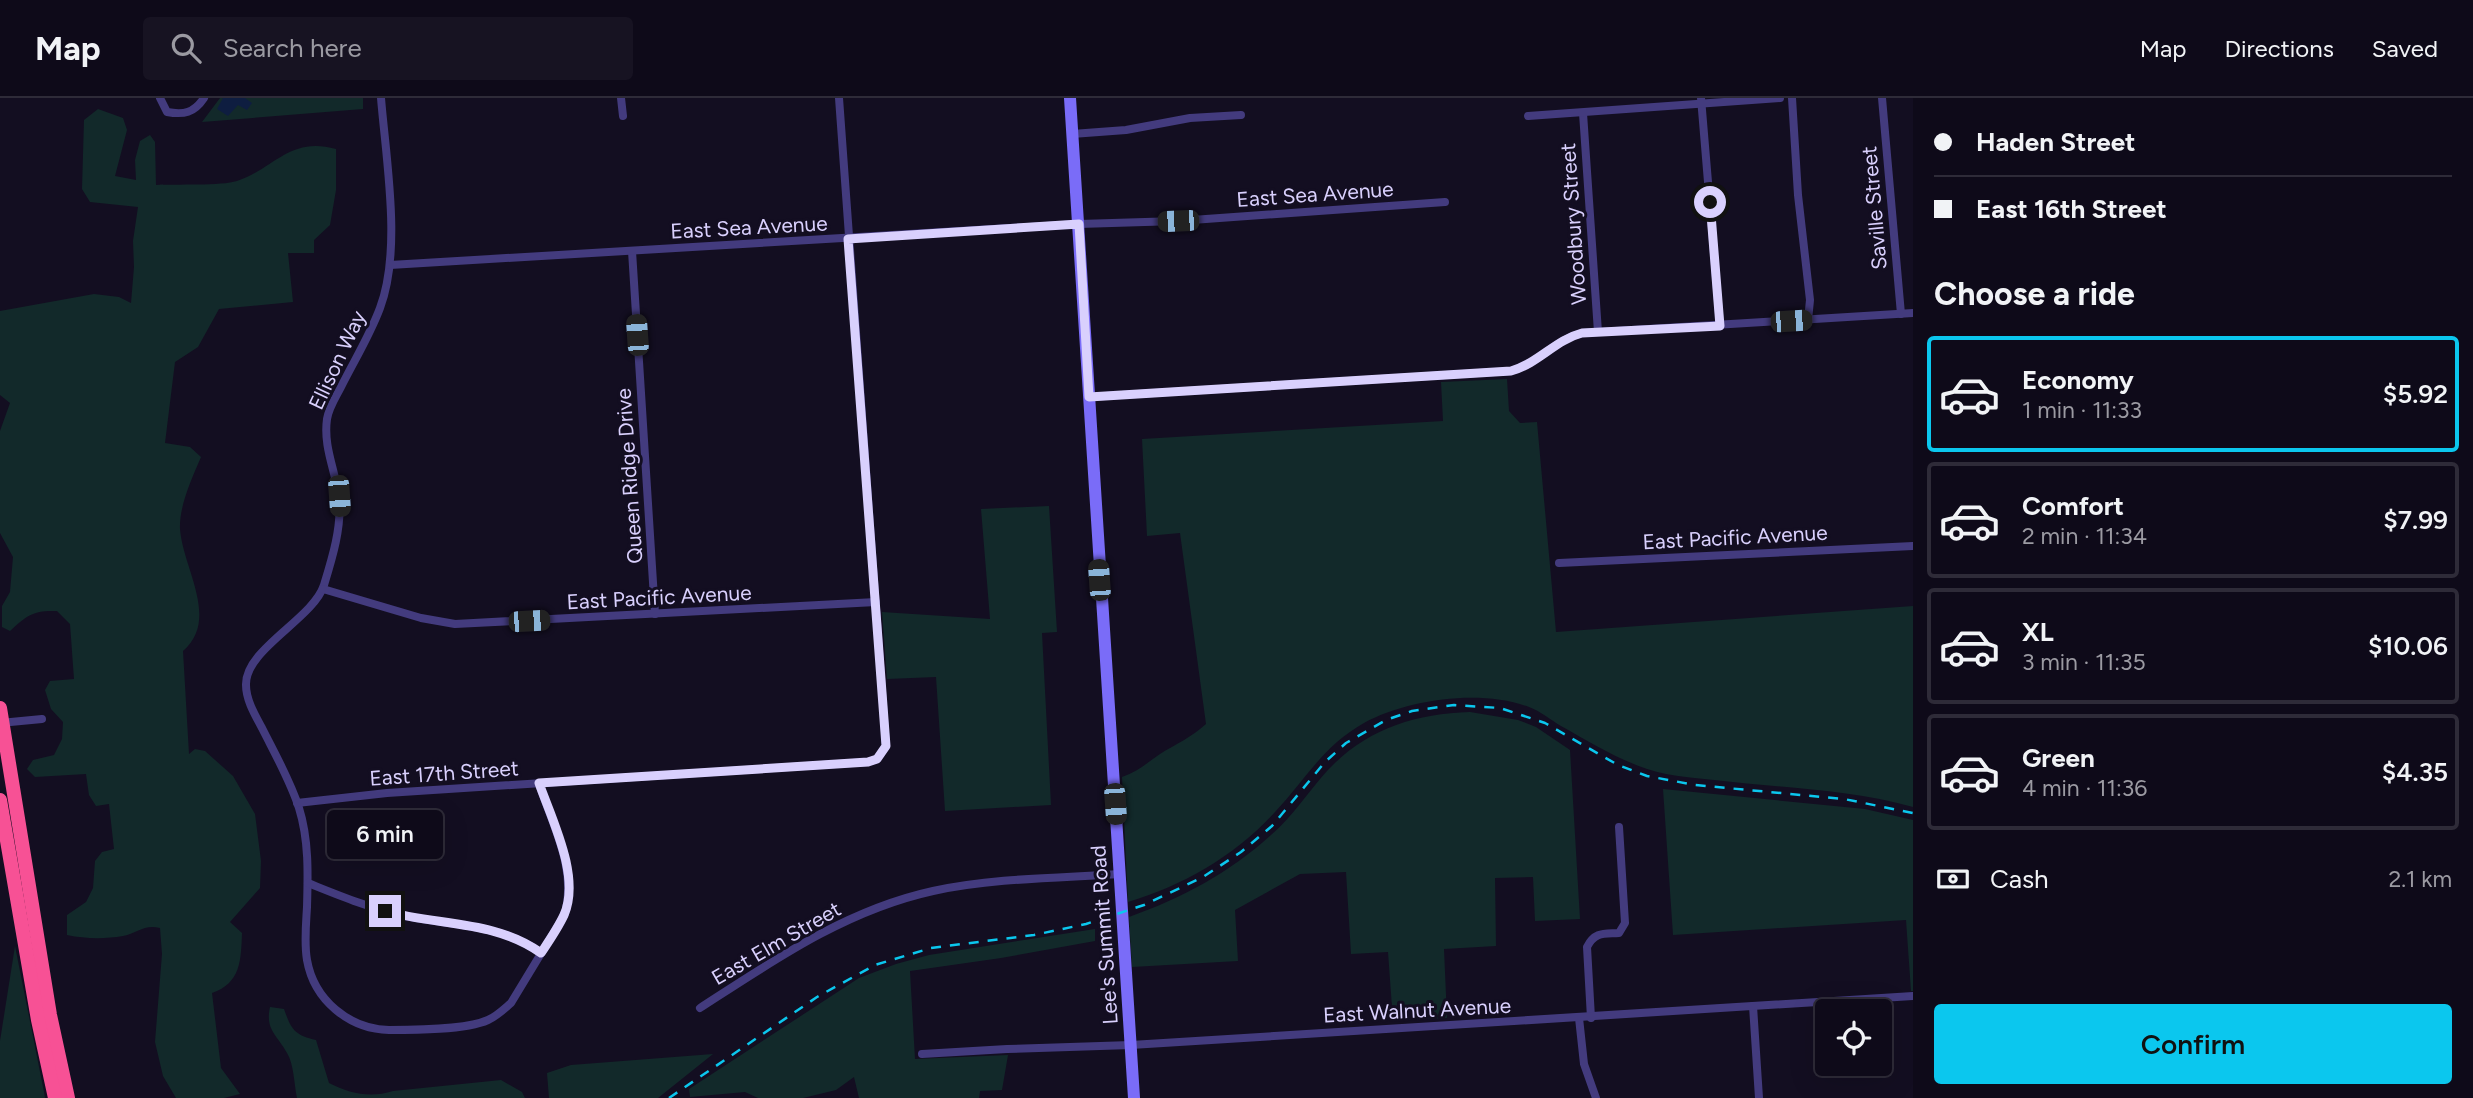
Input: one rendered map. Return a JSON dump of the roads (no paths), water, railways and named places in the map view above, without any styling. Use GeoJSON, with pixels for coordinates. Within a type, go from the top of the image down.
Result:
{"type":"FeatureCollection","features":[{"type":"Feature","properties":{"kind":"highway"},"geometry":{"type":"LineString","coordinates":[[0,708],[50,1015],[68,1098]]}},
{"type":"Feature","properties":{"kind":"highway"},"geometry":{"type":"LineString","coordinates":[[0,800],[38,1020],[55,1098]]}},
{"type":"Feature","properties":{"kind":"main road","name":"Lee's Summit Road"},"geometry":{"type":"LineString","coordinates":[[1070,98],[1134,1098]]}},
{"type":"Feature","properties":{"kind":"street"},"geometry":{"type":"LineString","coordinates":[[160,98],[167,112],[178,114],[192,111],[204,98]]}},
{"type":"Feature","properties":{"kind":"street","name":"Ellison Way"},"geometry":{"type":"LineString","coordinates":[[381,98],[390,210],[390,265],[388,285],[380,310],[327,418],[326,448],[339,496],[338,530],[323,589],[314,602],[253,662],[245,683],[248,699],[297,803],[306,842],[307,962],[311,975],[330,1007],[347,1019],[380,1030],[467,1026],[493,1017],[511,1003],[541,953]]}},
{"type":"Feature","properties":{"kind":"street"},"geometry":{"type":"LineString","coordinates":[[621,98],[623,116]]}},
{"type":"Feature","properties":{"kind":"street"},"geometry":{"type":"LineString","coordinates":[[839,98],[876,602]]}},
{"type":"Feature","properties":{"kind":"street"},"geometry":{"type":"LineString","coordinates":[[1528,116],[1701,100],[1780,98]]}},
{"type":"Feature","properties":{"kind":"street"},"geometry":{"type":"LineString","coordinates":[[1792,98],[1798,195],[1810,300],[1808,320]]}},
{"type":"Feature","properties":{"kind":"street","name":"Saville Street"},"geometry":{"type":"LineString","coordinates":[[1882,98],[1901,314]]}},
{"type":"Feature","properties":{"kind":"street"},"geometry":{"type":"LineString","coordinates":[[1701,100],[1720,326]]}},
{"type":"Feature","properties":{"kind":"street","name":"Woodbury Street"},"geometry":{"type":"LineString","coordinates":[[1583,113],[1598,332]]}},
{"type":"Feature","properties":{"kind":"street"},"geometry":{"type":"LineString","coordinates":[[1072,134],[1126,130],[1190,118],[1241,115]]}},
{"type":"Feature","properties":{"kind":"street","name":"East Sea Avenue"},"geometry":{"type":"LineString","coordinates":[[390,265],[1079,224],[1178,221],[1445,202]]}},
{"type":"Feature","properties":{"kind":"street","name":"Queen Ridge Drive"},"geometry":{"type":"LineString","coordinates":[[632,251],[655,614]]}},
{"type":"Feature","properties":{"kind":"street"},"geometry":{"type":"LineString","coordinates":[[1089,397],[1511,371],[1535,362],[1569,336],[1913,313]]}},
{"type":"Feature","properties":{"kind":"street","name":"East Pacific Avenue"},"geometry":{"type":"LineString","coordinates":[[1559,563],[1913,546]]}},
{"type":"Feature","properties":{"kind":"street","name":"East Pacific Avenue"},"geometry":{"type":"LineString","coordinates":[[323,589],[421,618],[455,624],[876,602]]}},
{"type":"Feature","properties":{"kind":"street","name":"East 17th Street"},"geometry":{"type":"LineString","coordinates":[[297,803],[387,793],[868,762],[877,759],[886,746],[876,602]]}},
{"type":"Feature","properties":{"kind":"street"},"geometry":{"type":"LineString","coordinates":[[1,723],[43,719]]}},
{"type":"Feature","properties":{"kind":"street"},"geometry":{"type":"LineString","coordinates":[[308,883],[398,915],[496,931],[526,942],[541,953],[565,914],[570,884],[567,863],[539,783]]}},
{"type":"Feature","properties":{"kind":"street"},"geometry":{"type":"LineString","coordinates":[[1591,1017],[1587,947],[1597,934],[1619,933],[1625,923],[1619,827]]}},
{"type":"Feature","properties":{"kind":"street","name":"East Elm Street"},"geometry":{"type":"LineString","coordinates":[[700,1008],[799,944],[884,905],[972,884],[1120,874]]}},
{"type":"Feature","properties":{"kind":"street","name":"East Walnut Avenue"},"geometry":{"type":"LineString","coordinates":[[922,1054],[1132,1045],[1913,996]]}},
{"type":"Feature","properties":{"kind":"street"},"geometry":{"type":"LineString","coordinates":[[1753,1006],[1759,1098]]}},
{"type":"Feature","properties":{"kind":"street"},"geometry":{"type":"LineString","coordinates":[[1579,1018],[1584,1064],[1596,1098]]}},
{"type":"Feature","properties":{"kind":"water"},"geometry":{"type":"Polygon","coordinates":[[[223,98],[245,98],[252,103],[247,110],[238,105],[228,116],[217,109],[223,98]]]}},
{"type":"Feature","properties":{"kind":"railway"},"geometry":{"type":"LineString","coordinates":[[669,1098],[817,997],[875,965],[931,948],[1034,935],[1086,924],[1144,905],[1203,877],[1241,852],[1272,826],[1325,762],[1346,743],[1386,720],[1412,711],[1454,705],[1500,708],[1545,723],[1618,765],[1647,776],[1695,785],[1844,799],[1913,813]]}}]}
